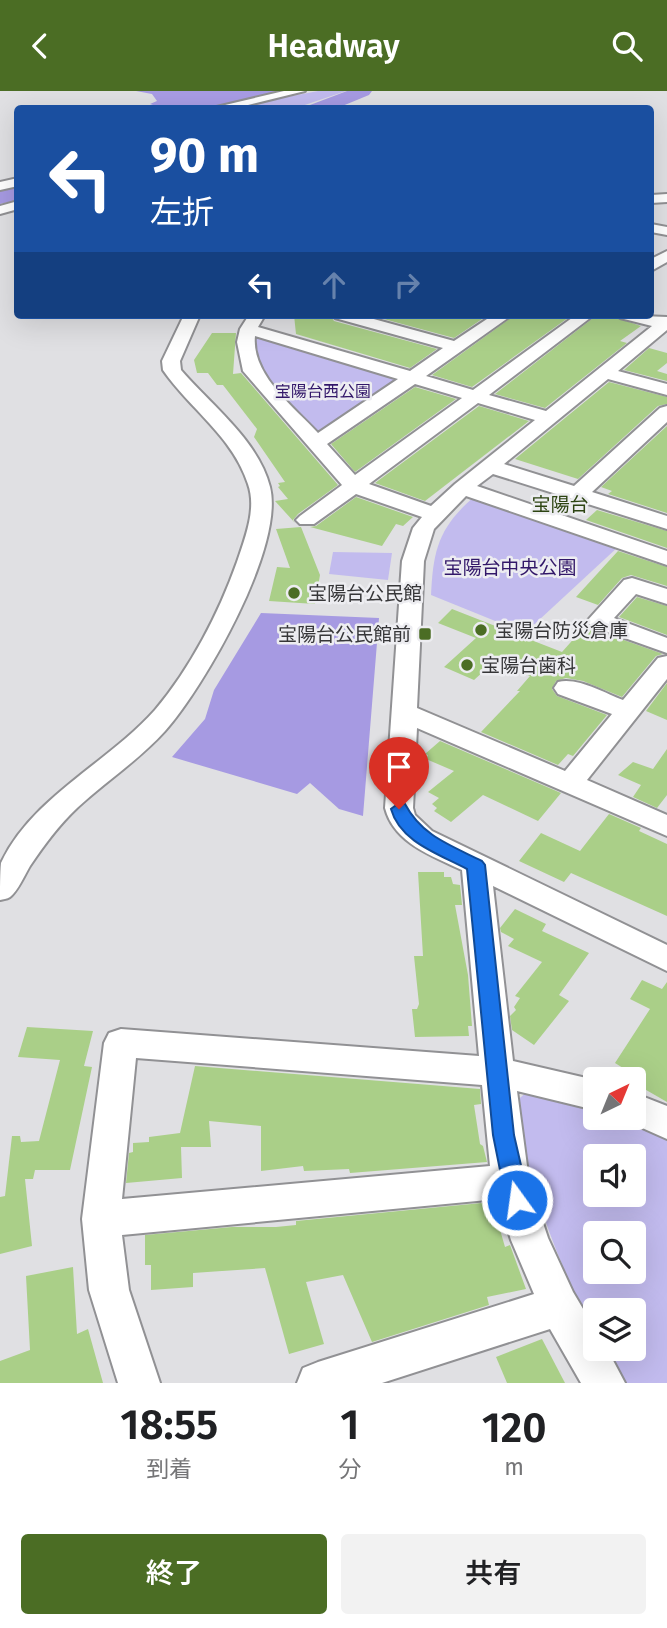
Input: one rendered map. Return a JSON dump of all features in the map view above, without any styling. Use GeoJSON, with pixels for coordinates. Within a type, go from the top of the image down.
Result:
{"type":"FeatureCollection","features":[{"type":"Feature","properties":{"kind":"street"},"geometry":{"type":"LineString","coordinates":[[232,105],[300,91]]}},
{"type":"Feature","properties":{"kind":"street"},"geometry":{"type":"LineString","coordinates":[[0,889],[35,836],[58,811],[143,739],[167,712],[230,610],[246,569],[264,503],[259,486],[234,441],[172,370],[172,361],[190,319]]}},
{"type":"Feature","properties":{"kind":"street"},"geometry":{"type":"LineString","coordinates":[[356,319],[457,347]]}},
{"type":"Feature","properties":{"kind":"street"},"geometry":{"type":"LineString","coordinates":[[316,443],[457,347],[491,319]]}},
{"type":"Feature","properties":{"kind":"street"},"geometry":{"type":"LineString","coordinates":[[307,520],[581,319]]}},
{"type":"Feature","properties":{"kind":"street"},"geometry":{"type":"LineString","coordinates":[[646,319],[665,323]]}},
{"type":"Feature","properties":{"kind":"street"},"geometry":{"type":"LineString","coordinates":[[434,514],[354,486],[252,371],[246,355],[252,322],[412,378],[549,418]]}},
{"type":"Feature","properties":{"kind":"street"},"geometry":{"type":"LineString","coordinates":[[665,323],[462,488],[434,514],[418,539],[413,561],[402,712],[399,809],[402,819],[422,838],[667,958]]}},
{"type":"Feature","properties":{"kind":"street"},"geometry":{"type":"LineString","coordinates":[[641,343],[667,349]]}},
{"type":"Feature","properties":{"kind":"street"},"geometry":{"type":"LineString","coordinates":[[605,373],[667,390]]}},
{"type":"Feature","properties":{"kind":"street"},"geometry":{"type":"LineString","coordinates":[[578,494],[667,412]]}},
{"type":"Feature","properties":{"kind":"street"},"geometry":{"type":"LineString","coordinates":[[490,466],[666,521]]}},
{"type":"Feature","properties":{"kind":"street"},"geometry":{"type":"LineString","coordinates":[[462,488],[667,558]]}},
{"type":"Feature","properties":{"kind":"street"},"geometry":{"type":"LineString","coordinates":[[667,597],[632,585],[599,621],[667,646]]}},
{"type":"Feature","properties":{"kind":"street"},"geometry":{"type":"LineString","coordinates":[[569,784],[667,663]]}},
{"type":"Feature","properties":{"kind":"street"},"geometry":{"type":"LineString","coordinates":[[567,688],[628,712]]}},
{"type":"Feature","properties":{"kind":"street"},"geometry":{"type":"LineString","coordinates":[[402,712],[667,826]]}},
{"type":"Feature","properties":{"kind":"street"},"geometry":{"type":"LineString","coordinates":[[476,865],[511,1181],[530,1240],[559,1306],[604,1383]]}},
{"type":"Feature","properties":{"kind":"street"},"geometry":{"type":"LineString","coordinates":[[139,1383],[109,1290],[100,1219],[121,1043],[498,1072],[583,1092]]}},
{"type":"Feature","properties":{"kind":"street"},"geometry":{"type":"LineString","coordinates":[[646,1113],[667,1123]]}},
{"type":"Feature","properties":{"kind":"street"},"geometry":{"type":"LineString","coordinates":[[100,1219],[511,1181]]}},
{"type":"Feature","properties":{"kind":"street"},"geometry":{"type":"LineString","coordinates":[[318,1383],[559,1306]]}},
{"type":"Feature","properties":{"kind":"green space"},"geometry":{"type":"Polygon","coordinates":[[[318,91],[346,91],[305,105],[246,105],[318,91]]]}},
{"type":"Feature","properties":{"kind":"green space","name":"宝陽台西公園"},"geometry":{"type":"Polygon","coordinates":[[[260,336],[397,377],[399,381],[323,432],[313,431],[259,370],[253,337],[260,336]]]}},
{"type":"Feature","properties":{"kind":"green space","name":"宝陽台中央公園"},"geometry":{"type":"Polygon","coordinates":[[[474,497],[619,546],[525,633],[431,595],[440,540],[453,519],[474,497]]]}},
{"type":"Feature","properties":{"kind":"green space"},"geometry":{"type":"Polygon","coordinates":[[[333,552],[392,553],[388,580],[329,574],[333,552]]]}},
{"type":"Feature","properties":{"kind":"green space"},"geometry":{"type":"Polygon","coordinates":[[[527,1092],[583,1107],[583,1131],[646,1129],[667,1138],[667,1383],[625,1383],[612,1361],[646,1361],[646,1298],[583,1298],[583,1310],[545,1220],[515,1102],[527,1092]]]}},
{"type":"Feature","properties":{"kind":"shaded area"},"geometry":{"type":"Polygon","coordinates":[[[136,91],[292,91],[230,105],[154,105],[150,104],[157,101],[152,94],[136,91]]]}},
{"type":"Feature","properties":{"kind":"shaded area"},"geometry":{"type":"Polygon","coordinates":[[[261,613],[379,618],[363,816],[339,809],[310,783],[297,794],[172,757],[205,719],[214,690],[261,613]]]}},
{"type":"Feature","properties":{"kind":"building"},"geometry":{"type":"Polygon","coordinates":[[[294,319],[333,319],[437,349],[410,368],[296,334],[294,319]]]}},
{"type":"Feature","properties":{"kind":"building"},"geometry":{"type":"Polygon","coordinates":[[[384,319],[482,319],[454,338],[384,319]]]}},
{"type":"Feature","properties":{"kind":"building"},"geometry":{"type":"Polygon","coordinates":[[[509,319],[566,319],[472,387],[432,375],[509,319]]]}},
{"type":"Feature","properties":{"kind":"building"},"geometry":{"type":"Polygon","coordinates":[[[592,319],[620,319],[641,326],[620,341],[627,343],[545,408],[495,394],[592,319]]]}},
{"type":"Feature","properties":{"kind":"building"},"geometry":{"type":"Polygon","coordinates":[[[212,333],[236,333],[233,374],[241,373],[338,485],[298,514],[293,520],[295,523],[275,501],[288,499],[278,487],[278,483],[285,482],[254,437],[257,429],[223,385],[217,385],[208,373],[197,373],[194,360],[212,333]]]}},
{"type":"Feature","properties":{"kind":"building"},"geometry":{"type":"Polygon","coordinates":[[[649,348],[667,353],[667,363],[657,371],[667,374],[667,381],[624,370],[649,348]]]}},
{"type":"Feature","properties":{"kind":"building"},"geometry":{"type":"Polygon","coordinates":[[[609,382],[667,397],[667,404],[658,406],[578,479],[515,459],[609,382]]]}},
{"type":"Feature","properties":{"kind":"building"},"geometry":{"type":"Polygon","coordinates":[[[415,387],[456,399],[355,472],[331,444],[415,387]]]}},
{"type":"Feature","properties":{"kind":"building"},"geometry":{"type":"Polygon","coordinates":[[[479,406],[529,421],[425,501],[375,483],[479,406]]]}},
{"type":"Feature","properties":{"kind":"building"},"geometry":{"type":"Polygon","coordinates":[[[667,426],[667,513],[608,494],[612,491],[601,487],[667,426]]]}},
{"type":"Feature","properties":{"kind":"building"},"geometry":{"type":"Polygon","coordinates":[[[356,497],[413,517],[403,526],[396,524],[382,546],[310,527],[316,526],[356,497]]]}},
{"type":"Feature","properties":{"kind":"building"},"geometry":{"type":"Polygon","coordinates":[[[597,510],[667,531],[667,548],[586,520],[597,510]]]}},
{"type":"Feature","properties":{"kind":"building"},"geometry":{"type":"Polygon","coordinates":[[[301,527],[320,575],[315,604],[269,601],[277,567],[290,568],[276,529],[301,527]]]}},
{"type":"Feature","properties":{"kind":"building"},"geometry":{"type":"Polygon","coordinates":[[[618,551],[667,567],[667,586],[631,575],[622,578],[598,605],[576,597],[618,551]]]}},
{"type":"Feature","properties":{"kind":"building"},"geometry":{"type":"Polygon","coordinates":[[[637,597],[667,606],[667,635],[619,617],[637,597]]]}},
{"type":"Feature","properties":{"kind":"building"},"geometry":{"type":"Polygon","coordinates":[[[452,609],[562,652],[586,625],[663,654],[656,656],[622,697],[583,681],[566,678],[556,681],[552,689],[557,696],[607,715],[573,756],[568,754],[558,765],[481,732],[520,691],[517,691],[530,676],[495,661],[474,680],[444,667],[476,638],[438,623],[452,609]]]}},
{"type":"Feature","properties":{"kind":"building"},"geometry":{"type":"Polygon","coordinates":[[[667,683],[667,720],[646,711],[667,683]]]}},
{"type":"Feature","properties":{"kind":"building"},"geometry":{"type":"Polygon","coordinates":[[[440,741],[561,793],[538,821],[483,795],[451,822],[434,811],[437,808],[432,804],[439,798],[428,792],[454,771],[426,759],[428,755],[425,754],[440,741]]]}},
{"type":"Feature","properties":{"kind":"building"},"geometry":{"type":"Polygon","coordinates":[[[667,749],[667,795],[657,808],[633,797],[641,785],[618,775],[633,762],[653,769],[667,749]]]}},
{"type":"Feature","properties":{"kind":"building"},"geometry":{"type":"Polygon","coordinates":[[[609,814],[641,828],[639,831],[667,844],[667,916],[571,873],[564,882],[519,861],[541,833],[580,851],[609,814]]]}},
{"type":"Feature","properties":{"kind":"building"},"geometry":{"type":"Polygon","coordinates":[[[418,872],[444,872],[444,877],[451,877],[453,884],[460,885],[462,905],[455,905],[468,975],[472,1026],[468,1026],[469,1036],[415,1037],[412,1009],[417,1009],[419,1004],[414,956],[423,956],[418,872]]]}},
{"type":"Feature","properties":{"kind":"building"},"geometry":{"type":"Polygon","coordinates":[[[515,909],[546,924],[542,931],[589,953],[559,995],[569,1001],[534,1045],[512,1030],[510,1016],[516,1010],[514,1007],[520,998],[515,996],[542,962],[508,946],[514,939],[501,932],[500,928],[515,909]]]}},
{"type":"Feature","properties":{"kind":"building"},"geometry":{"type":"Polygon","coordinates":[[[642,980],[662,989],[667,982],[667,1102],[646,1090],[646,1067],[621,1067],[615,1063],[650,1009],[630,999],[642,980]]]}},
{"type":"Feature","properties":{"kind":"building"},"geometry":{"type":"Polygon","coordinates":[[[27,1027],[93,1031],[84,1066],[92,1067],[70,1170],[35,1170],[33,1179],[25,1179],[32,1246],[0,1254],[0,1197],[5,1196],[12,1136],[20,1136],[21,1142],[39,1141],[60,1060],[18,1057],[27,1027]]]}},
{"type":"Feature","properties":{"kind":"building"},"geometry":{"type":"Polygon","coordinates":[[[195,1066],[480,1089],[481,1104],[474,1105],[480,1144],[487,1162],[350,1173],[349,1169],[304,1171],[303,1166],[261,1171],[261,1126],[209,1121],[211,1147],[181,1147],[182,1178],[126,1183],[129,1153],[133,1152],[133,1143],[149,1142],[149,1137],[180,1133],[195,1066]]]}},
{"type":"Feature","properties":{"kind":"building"},"geometry":{"type":"Polygon","coordinates":[[[492,1202],[505,1247],[510,1245],[526,1289],[487,1297],[489,1305],[372,1342],[343,1275],[306,1282],[324,1344],[289,1354],[265,1268],[193,1273],[193,1287],[151,1290],[151,1265],[145,1265],[145,1235],[232,1227],[276,1227],[296,1225],[296,1221],[492,1202]]]}},
{"type":"Feature","properties":{"kind":"building"},"geometry":{"type":"Polygon","coordinates":[[[73,1267],[77,1334],[88,1329],[103,1383],[0,1383],[0,1361],[30,1350],[26,1276],[73,1267]]]}},
{"type":"Feature","properties":{"kind":"building"},"geometry":{"type":"Polygon","coordinates":[[[542,1339],[565,1383],[507,1383],[496,1357],[542,1339]]]}},
{"type":"Feature","properties":{"kind":"waterway"},"geometry":{"type":"LineString","coordinates":[[327,105],[363,91]]}},
{"type":"Feature","properties":{"kind":"waterway"},"geometry":{"type":"LineString","coordinates":[[0,197],[14,194]]}},
{"type":"Feature","properties":{"kind":"place","name":"宝陽台公民館"},"geometry":{"type":"Point","coordinates":[294,593]}},
{"type":"Feature","properties":{"kind":"place","name":"宝陽台防災倉庫"},"geometry":{"type":"Point","coordinates":[481,630]}},
{"type":"Feature","properties":{"kind":"place","name":"宝陽台公民館前"},"geometry":{"type":"Point","coordinates":[425,634]}},
{"type":"Feature","properties":{"kind":"place","name":"宝陽台歯科"},"geometry":{"type":"Point","coordinates":[467,665]}},
{"type":"Feature","properties":{"kind":"district","name":"宝陽台"},"geometry":{"type":"Point","coordinates":[560,504]}},
{"type":"Feature","properties":{"kind":"route"},"geometry":{"type":"LineString","coordinates":[[399,809],[409,828],[422,838],[476,865],[504,1135],[511,1181],[517,1200]]}}]}
